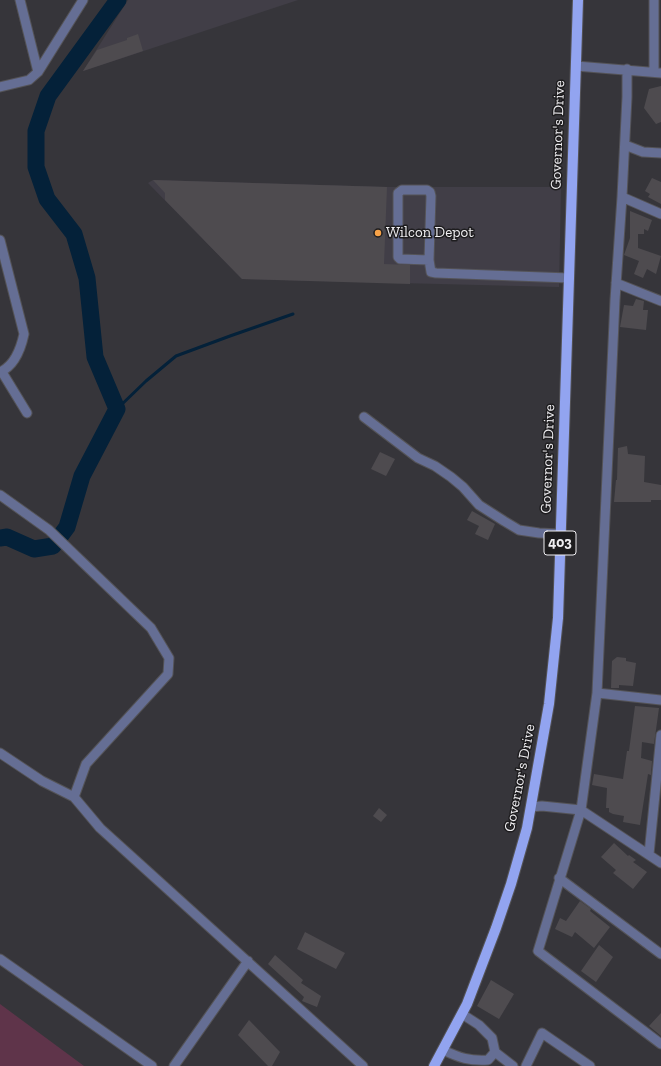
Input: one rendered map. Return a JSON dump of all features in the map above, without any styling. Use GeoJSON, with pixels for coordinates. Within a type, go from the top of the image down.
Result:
{"type":"FeatureCollection","features":[{"type":"Feature","properties":{"kind":"main road","name":"Governor's Drive"},"geometry":{"type":"LineString","coordinates":[[434,1066],[467,1004],[511,884],[527,828],[549,704],[558,618],[578,0]]}},
{"type":"Feature","properties":{"kind":"street"},"geometry":{"type":"LineString","coordinates":[[20,0],[38,72]]}},
{"type":"Feature","properties":{"kind":"street"},"geometry":{"type":"LineString","coordinates":[[0,87],[29,80],[38,72],[83,0]]}},
{"type":"Feature","properties":{"kind":"street"},"geometry":{"type":"LineString","coordinates":[[576,66],[658,72],[654,0]]}},
{"type":"Feature","properties":{"kind":"street"},"geometry":{"type":"LineString","coordinates":[[627,70],[625,144],[616,283],[597,693],[581,810],[559,878],[538,951],[661,1044]]}},
{"type":"Feature","properties":{"kind":"street"},"geometry":{"type":"LineString","coordinates":[[625,144],[643,152],[661,153]]}},
{"type":"Feature","properties":{"kind":"street"},"geometry":{"type":"LineString","coordinates":[[429,260],[400,260],[398,258],[398,193],[402,190],[427,190],[430,192],[429,260],[431,272],[568,278]]}},
{"type":"Feature","properties":{"kind":"street"},"geometry":{"type":"LineString","coordinates":[[622,197],[661,214]]}},
{"type":"Feature","properties":{"kind":"street"},"geometry":{"type":"LineString","coordinates":[[0,240],[24,334],[20,350],[11,363],[1,372],[27,413]]}},
{"type":"Feature","properties":{"kind":"street"},"geometry":{"type":"LineString","coordinates":[[616,283],[661,301]]}},
{"type":"Feature","properties":{"kind":"street"},"geometry":{"type":"LineString","coordinates":[[364,417],[418,458],[435,466],[451,477],[463,487],[479,505],[519,530],[539,534],[560,534]]}},
{"type":"Feature","properties":{"kind":"street"},"geometry":{"type":"LineString","coordinates":[[0,495],[49,530],[67,546],[152,628],[169,658],[168,674],[86,764],[74,797]]}},
{"type":"Feature","properties":{"kind":"street"},"geometry":{"type":"LineString","coordinates":[[597,693],[661,700]]}},
{"type":"Feature","properties":{"kind":"street"},"geometry":{"type":"LineString","coordinates":[[648,854],[661,735]]}},
{"type":"Feature","properties":{"kind":"street"},"geometry":{"type":"LineString","coordinates":[[0,753],[42,781],[74,797],[100,828],[363,1066]]}},
{"type":"Feature","properties":{"kind":"street"},"geometry":{"type":"LineString","coordinates":[[531,807],[542,806],[581,810],[661,863]]}},
{"type":"Feature","properties":{"kind":"street"},"geometry":{"type":"LineString","coordinates":[[559,878],[661,954]]}},
{"type":"Feature","properties":{"kind":"street"},"geometry":{"type":"LineString","coordinates":[[0,959],[152,1066]]}},
{"type":"Feature","properties":{"kind":"street"},"geometry":{"type":"LineString","coordinates":[[174,1066],[248,961]]}},
{"type":"Feature","properties":{"kind":"street"},"geometry":{"type":"LineString","coordinates":[[462,1014],[479,1025],[492,1038],[495,1052],[513,1066]]}},
{"type":"Feature","properties":{"kind":"street"},"geometry":{"type":"LineString","coordinates":[[526,1066],[542,1033],[590,1066]]}},
{"type":"Feature","properties":{"kind":"street"},"geometry":{"type":"LineString","coordinates":[[443,1050],[462,1059],[488,1060],[496,1066]]}},
{"type":"Feature","properties":{"kind":"street"},"geometry":{"type":"LineString","coordinates":[[488,1060],[495,1052]]}},
{"type":"Feature","properties":{"kind":"shaded area"},"geometry":{"type":"Polygon","coordinates":[[[128,0],[298,0],[83,71],[128,0]]]}},
{"type":"Feature","properties":{"kind":"shaded area","name":"Wilcon Depot"},"geometry":{"type":"Polygon","coordinates":[[[153,180],[387,187],[561,187],[559,287],[242,279],[148,183],[153,180]]]}},
{"type":"Feature","properties":{"kind":"shaded area"},"geometry":{"type":"Polygon","coordinates":[[[0,1004],[84,1066],[0,1066],[0,1004]]]}},
{"type":"Feature","properties":{"kind":"building"},"geometry":{"type":"Polygon","coordinates":[[[138,34],[143,51],[83,71],[97,50],[127,40],[127,38],[138,34]]]}},
{"type":"Feature","properties":{"kind":"building"},"geometry":{"type":"Polygon","coordinates":[[[661,86],[661,122],[656,124],[644,108],[649,89],[661,86]]]}},
{"type":"Feature","properties":{"kind":"building"},"geometry":{"type":"Polygon","coordinates":[[[652,178],[661,182],[661,204],[648,197],[650,194],[645,191],[652,178]]]}},
{"type":"Feature","properties":{"kind":"building"},"geometry":{"type":"Polygon","coordinates":[[[153,180],[387,187],[384,264],[410,265],[410,284],[242,279],[165,200],[165,193],[153,180]]]}},
{"type":"Feature","properties":{"kind":"building"},"geometry":{"type":"Polygon","coordinates":[[[630,211],[652,220],[648,231],[644,229],[644,234],[638,234],[638,248],[661,256],[656,274],[647,269],[643,278],[634,274],[639,261],[624,255],[630,238],[630,211]]]}},
{"type":"Feature","properties":{"kind":"building"},"geometry":{"type":"Polygon","coordinates":[[[636,299],[644,301],[643,310],[648,310],[646,330],[620,327],[624,305],[633,306],[636,299]]]}},
{"type":"Feature","properties":{"kind":"building"},"geometry":{"type":"Polygon","coordinates":[[[627,446],[628,454],[645,456],[644,482],[661,485],[661,500],[651,500],[651,502],[614,502],[617,480],[618,448],[627,446]]]}},
{"type":"Feature","properties":{"kind":"building"},"geometry":{"type":"Polygon","coordinates":[[[380,452],[395,459],[386,476],[371,469],[380,452]]]}},
{"type":"Feature","properties":{"kind":"building"},"geometry":{"type":"Polygon","coordinates":[[[472,511],[495,524],[488,540],[475,534],[479,526],[467,520],[472,511]]]}},
{"type":"Feature","properties":{"kind":"building"},"geometry":{"type":"Polygon","coordinates":[[[617,657],[626,658],[626,661],[636,663],[633,686],[619,685],[619,688],[611,688],[612,661],[617,657]]]}},
{"type":"Feature","properties":{"kind":"building"},"geometry":{"type":"Polygon","coordinates":[[[635,706],[659,708],[654,744],[642,742],[641,758],[652,761],[651,775],[648,774],[640,825],[623,822],[624,816],[609,812],[609,808],[606,808],[607,788],[592,785],[594,774],[623,779],[627,751],[629,751],[635,706]]]}},
{"type":"Feature","properties":{"kind":"building"},"geometry":{"type":"Polygon","coordinates":[[[379,808],[387,815],[381,822],[373,816],[379,808]]]}},
{"type":"Feature","properties":{"kind":"building"},"geometry":{"type":"Polygon","coordinates":[[[614,843],[628,856],[629,855],[636,860],[633,862],[647,872],[633,889],[613,873],[616,870],[601,857],[614,843]]]}},
{"type":"Feature","properties":{"kind":"building"},"geometry":{"type":"Polygon","coordinates":[[[580,901],[610,927],[594,948],[575,932],[572,937],[555,929],[560,918],[566,921],[580,901]]]}},
{"type":"Feature","properties":{"kind":"building"},"geometry":{"type":"Polygon","coordinates":[[[305,932],[345,953],[336,969],[297,949],[305,932]]]}},
{"type":"Feature","properties":{"kind":"building"},"geometry":{"type":"Polygon","coordinates":[[[599,945],[613,957],[596,982],[581,971],[599,945]]]}},
{"type":"Feature","properties":{"kind":"building"},"geometry":{"type":"Polygon","coordinates":[[[275,955],[303,980],[301,983],[321,996],[317,1007],[302,1001],[304,997],[268,964],[275,955]]]}},
{"type":"Feature","properties":{"kind":"building"},"geometry":{"type":"Polygon","coordinates":[[[491,980],[514,994],[499,1019],[477,1006],[491,980]]]}},
{"type":"Feature","properties":{"kind":"building"},"geometry":{"type":"Polygon","coordinates":[[[661,1013],[661,1036],[649,1026],[661,1013]]]}},
{"type":"Feature","properties":{"kind":"building"},"geometry":{"type":"Polygon","coordinates":[[[249,1020],[280,1052],[272,1066],[268,1066],[238,1035],[249,1020]]]}},
{"type":"Feature","properties":{"kind":"waterway"},"geometry":{"type":"LineString","coordinates":[[0,538],[7,537],[34,549],[53,546],[67,527],[82,476],[117,409],[95,357],[87,278],[74,234],[47,199],[36,167],[36,131],[48,96],[118,0]]}},
{"type":"Feature","properties":{"kind":"waterway"},"geometry":{"type":"LineString","coordinates":[[117,409],[146,381],[176,356],[293,314]]}},
{"type":"Feature","properties":{"kind":"place","name":"Wilcon Depot"},"geometry":{"type":"Point","coordinates":[378,233]}}]}
